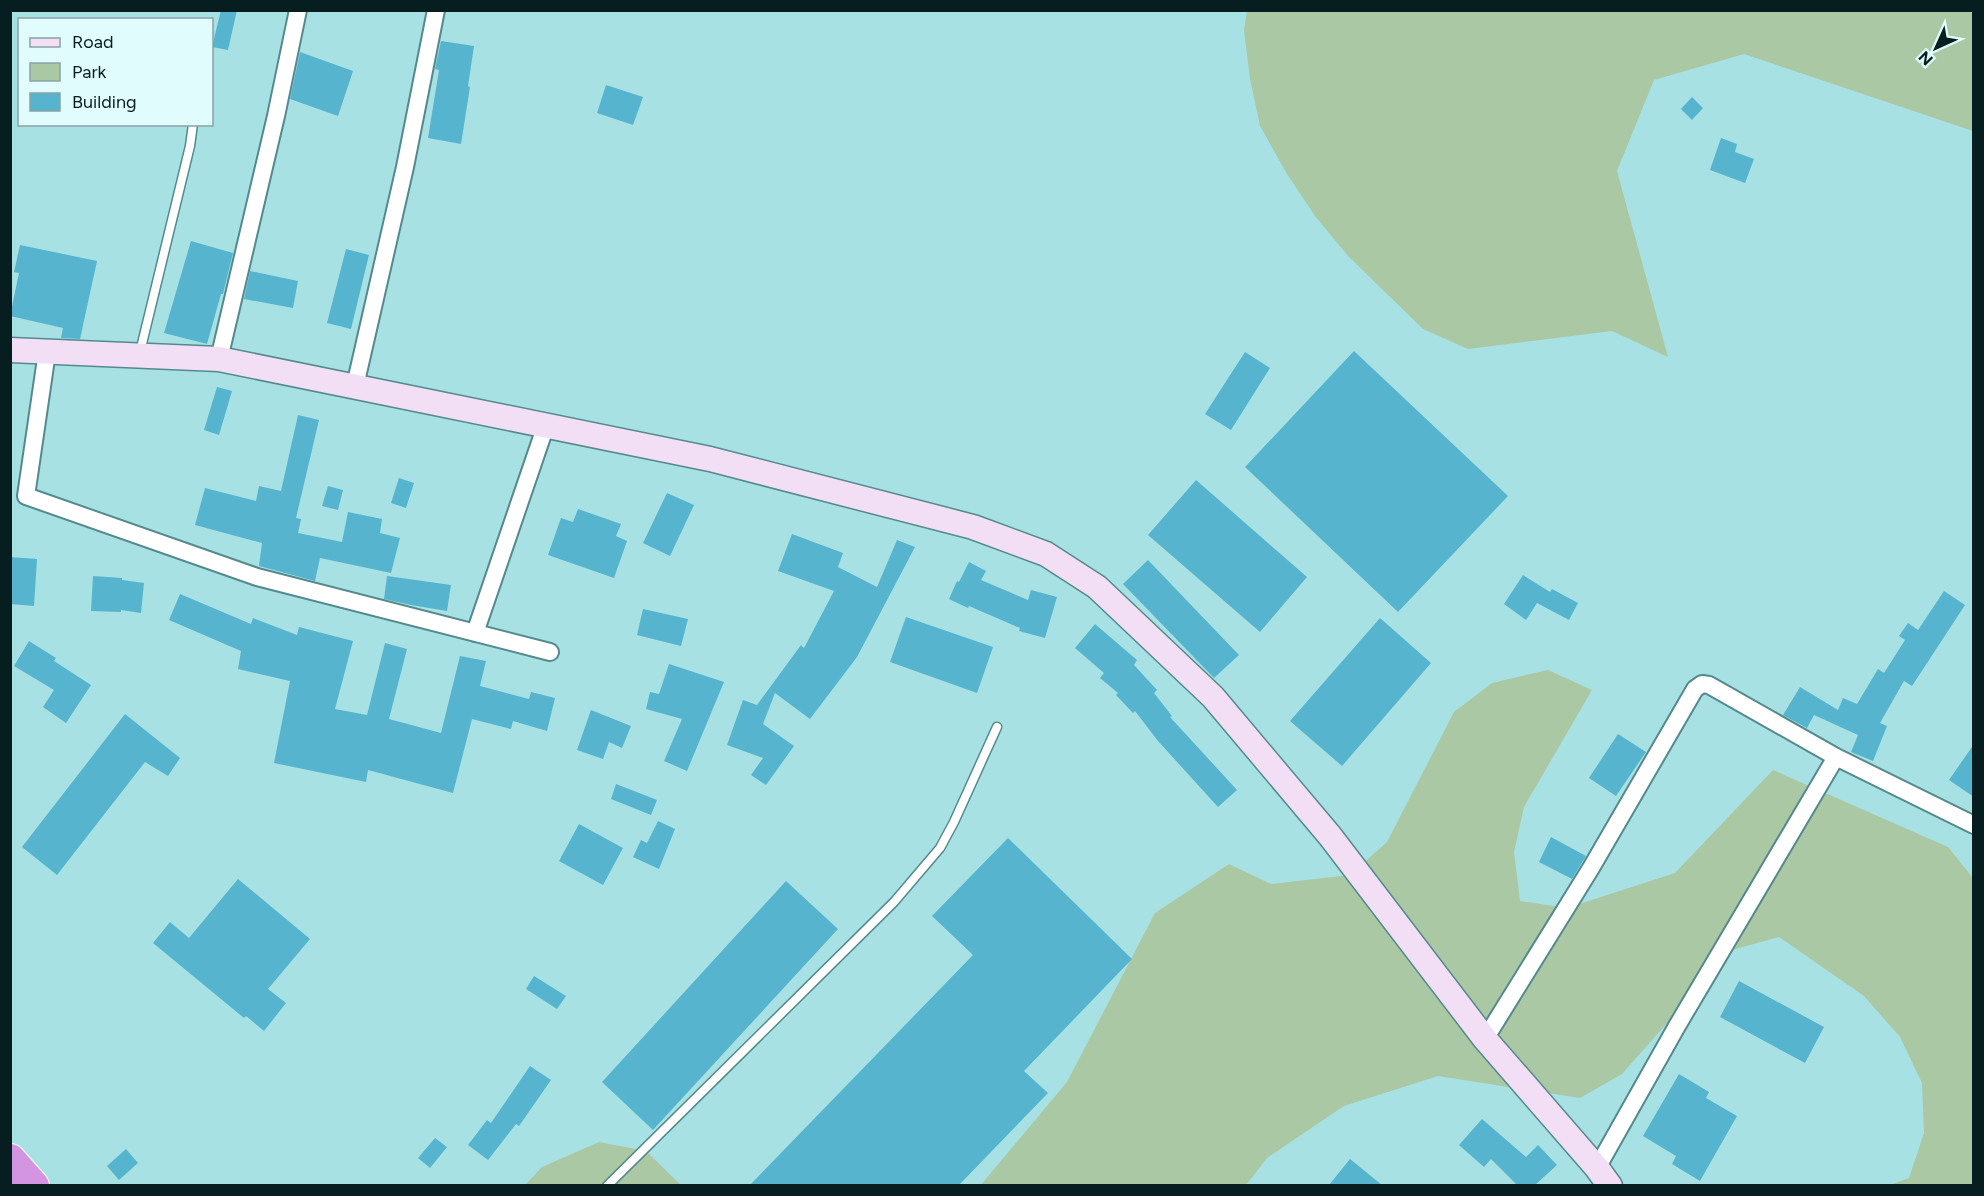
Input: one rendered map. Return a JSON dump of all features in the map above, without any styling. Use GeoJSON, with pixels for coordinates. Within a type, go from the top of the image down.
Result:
{"type":"FeatureCollection","features":[{"type":"Feature","properties":{"kind":"highway"},"geometry":{"type":"LineString","coordinates":[[10,1160],[33,1185]]}},
{"type":"Feature","properties":{"kind":"main road"},"geometry":{"type":"LineString","coordinates":[[10,350],[219,359],[710,459],[973,527],[1046,555],[1097,587],[1213,697],[1330,836],[1485,1039],[1603,1177]]}},
{"type":"Feature","properties":{"kind":"street"},"geometry":{"type":"LineString","coordinates":[[219,359],[276,116],[298,10]]}},
{"type":"Feature","properties":{"kind":"street"},"geometry":{"type":"LineString","coordinates":[[355,386],[405,167],[436,10]]}},
{"type":"Feature","properties":{"kind":"street"},"geometry":{"type":"LineString","coordinates":[[47,352],[27,496],[257,577],[550,652]]}},
{"type":"Feature","properties":{"kind":"street"},"geometry":{"type":"LineString","coordinates":[[475,633],[546,426]]}},
{"type":"Feature","properties":{"kind":"street"},"geometry":{"type":"LineString","coordinates":[[1485,1039],[1591,868],[1695,689],[1702,684],[1709,685],[1836,757],[1974,825]]}},
{"type":"Feature","properties":{"kind":"street"},"geometry":{"type":"LineString","coordinates":[[1603,1177],[1677,1026],[1836,757]]}},
{"type":"Feature","properties":{"kind":"lane"},"geometry":{"type":"LineString","coordinates":[[139,356],[190,146],[193,126]]}},
{"type":"Feature","properties":{"kind":"lane"},"geometry":{"type":"LineString","coordinates":[[607,1185],[894,902],[918,875],[940,848],[954,822],[997,727]]}},
{"type":"Feature","properties":{"kind":"green space"},"geometry":{"type":"Polygon","coordinates":[[[1247,11],[1973,11],[1973,131],[1744,54],[1654,80],[1617,171],[1668,357],[1612,331],[1468,349],[1423,329],[1348,256],[1315,216],[1287,174],[1260,126],[1250,79],[1244,30],[1247,11]]]}},
{"type":"Feature","properties":{"kind":"green space"},"geometry":{"type":"Polygon","coordinates":[[[1548,670],[1592,690],[1524,807],[1514,852],[1520,901],[1567,908],[1675,873],[1773,770],[1948,847],[1973,878],[1973,1185],[1890,1185],[1909,1178],[1924,1133],[1922,1083],[1900,1037],[1864,996],[1779,937],[1732,950],[1622,1074],[1580,1098],[1438,1076],[1344,1106],[1267,1158],[1246,1185],[980,1186],[1067,1082],[1155,913],[1229,864],[1271,884],[1350,875],[1387,842],[1454,712],[1492,683],[1548,670]]]}},
{"type":"Feature","properties":{"kind":"green space"},"geometry":{"type":"Polygon","coordinates":[[[599,1142],[646,1151],[681,1185],[524,1186],[542,1167],[599,1142]]]}},
{"type":"Feature","properties":{"kind":"building"},"geometry":{"type":"Polygon","coordinates":[[[221,10],[237,10],[228,50],[213,47],[221,10]]]}},
{"type":"Feature","properties":{"kind":"building"},"geometry":{"type":"Polygon","coordinates":[[[441,41],[474,46],[461,144],[428,138],[439,70],[435,69],[441,41]]]}},
{"type":"Feature","properties":{"kind":"building"},"geometry":{"type":"Polygon","coordinates":[[[300,52],[353,71],[338,116],[290,99],[300,52]]]}},
{"type":"Feature","properties":{"kind":"building"},"geometry":{"type":"Polygon","coordinates":[[[606,85],[643,97],[633,125],[597,113],[606,85]]]}},
{"type":"Feature","properties":{"kind":"building"},"geometry":{"type":"Polygon","coordinates":[[[1692,97],[1703,108],[1692,120],[1681,109],[1692,97]]]}},
{"type":"Feature","properties":{"kind":"building"},"geometry":{"type":"Polygon","coordinates":[[[1721,138],[1737,144],[1735,152],[1754,159],[1745,183],[1710,170],[1721,138]]]}},
{"type":"Feature","properties":{"kind":"building"},"geometry":{"type":"Polygon","coordinates":[[[191,241],[233,253],[207,344],[164,333],[191,241]]]}},
{"type":"Feature","properties":{"kind":"building"},"geometry":{"type":"Polygon","coordinates":[[[20,245],[97,261],[80,339],[61,338],[63,328],[10,316],[19,273],[14,272],[20,245]]]}},
{"type":"Feature","properties":{"kind":"building"},"geometry":{"type":"Polygon","coordinates":[[[346,249],[369,255],[351,329],[327,323],[346,249]]]}},
{"type":"Feature","properties":{"kind":"building"},"geometry":{"type":"Polygon","coordinates":[[[250,271],[298,281],[293,308],[244,299],[250,271]]]}},
{"type":"Feature","properties":{"kind":"building"},"geometry":{"type":"Polygon","coordinates":[[[1354,351],[1508,496],[1398,612],[1245,467],[1354,351]]]}},
{"type":"Feature","properties":{"kind":"building"},"geometry":{"type":"Polygon","coordinates":[[[1245,352],[1270,368],[1231,430],[1205,414],[1245,352]]]}},
{"type":"Feature","properties":{"kind":"building"},"geometry":{"type":"Polygon","coordinates":[[[217,387],[232,391],[219,435],[204,430],[217,387]]]}},
{"type":"Feature","properties":{"kind":"building"},"geometry":{"type":"Polygon","coordinates":[[[298,415],[319,420],[296,518],[301,519],[298,533],[342,542],[348,512],[382,519],[380,533],[400,538],[391,573],[320,558],[315,581],[259,566],[262,543],[195,525],[205,488],[256,501],[259,486],[281,491],[298,415]]]}},
{"type":"Feature","properties":{"kind":"building"},"geometry":{"type":"Polygon","coordinates":[[[399,478],[414,483],[406,508],[391,503],[399,478]]]}},
{"type":"Feature","properties":{"kind":"building"},"geometry":{"type":"Polygon","coordinates":[[[1196,480],[1307,577],[1260,632],[1148,535],[1196,480]]]}},
{"type":"Feature","properties":{"kind":"building"},"geometry":{"type":"Polygon","coordinates":[[[328,486],[343,490],[338,510],[322,506],[328,486]]]}},
{"type":"Feature","properties":{"kind":"building"},"geometry":{"type":"Polygon","coordinates":[[[667,493],[694,505],[670,556],[643,543],[667,493]]]}},
{"type":"Feature","properties":{"kind":"building"},"geometry":{"type":"Polygon","coordinates":[[[578,509],[621,524],[616,536],[627,541],[614,578],[548,555],[561,518],[573,522],[578,509]]]}},
{"type":"Feature","properties":{"kind":"building"},"geometry":{"type":"Polygon","coordinates":[[[792,534],[843,553],[838,567],[877,587],[897,540],[915,547],[857,657],[810,719],[775,693],[763,724],[794,746],[766,785],[751,775],[763,758],[727,745],[743,700],[757,705],[801,645],[804,648],[834,591],[778,571],[792,534]]]}},
{"type":"Feature","properties":{"kind":"building"},"geometry":{"type":"Polygon","coordinates":[[[10,557],[37,559],[34,606],[10,604],[10,557]]]}},
{"type":"Feature","properties":{"kind":"building"},"geometry":{"type":"Polygon","coordinates":[[[1148,560],[1239,655],[1214,678],[1123,584],[1148,560]]]}},
{"type":"Feature","properties":{"kind":"building"},"geometry":{"type":"Polygon","coordinates":[[[969,562],[986,571],[981,580],[1028,600],[1031,590],[1057,597],[1045,638],[1019,631],[1020,628],[949,599],[969,562]]]}},
{"type":"Feature","properties":{"kind":"building"},"geometry":{"type":"Polygon","coordinates":[[[1523,575],[1550,592],[1552,589],[1578,603],[1569,620],[1537,603],[1526,620],[1504,604],[1523,575]]]}},
{"type":"Feature","properties":{"kind":"building"},"geometry":{"type":"Polygon","coordinates":[[[93,576],[122,578],[122,580],[144,583],[141,613],[121,610],[121,612],[91,611],[93,576]]]}},
{"type":"Feature","properties":{"kind":"building"},"geometry":{"type":"Polygon","coordinates":[[[387,576],[451,585],[447,611],[384,599],[387,576]]]}},
{"type":"Feature","properties":{"kind":"building"},"geometry":{"type":"Polygon","coordinates":[[[1944,591],[1965,605],[1912,686],[1904,681],[1880,723],[1887,726],[1873,761],[1851,752],[1858,735],[1814,715],[1807,728],[1783,715],[1800,687],[1838,710],[1843,698],[1857,704],[1878,669],[1884,673],[1905,640],[1899,636],[1908,623],[1918,630],[1944,591]]]}},
{"type":"Feature","properties":{"kind":"building"},"geometry":{"type":"Polygon","coordinates":[[[180,594],[251,624],[253,618],[297,635],[299,627],[353,641],[335,709],[367,715],[385,643],[407,649],[389,719],[441,733],[460,656],[486,661],[480,686],[529,699],[531,692],[555,698],[547,731],[513,721],[511,729],[472,719],[453,793],[368,770],[366,782],[274,763],[290,681],[238,669],[241,651],[169,620],[180,594]]]}},
{"type":"Feature","properties":{"kind":"building"},"geometry":{"type":"Polygon","coordinates":[[[643,609],[688,619],[681,646],[637,635],[643,609]]]}},
{"type":"Feature","properties":{"kind":"building"},"geometry":{"type":"Polygon","coordinates":[[[906,617],[993,647],[977,693],[890,662],[906,617]]]}},
{"type":"Feature","properties":{"kind":"building"},"geometry":{"type":"Polygon","coordinates":[[[1380,618],[1431,663],[1342,766],[1290,721],[1380,618]]]}},
{"type":"Feature","properties":{"kind":"building"},"geometry":{"type":"Polygon","coordinates":[[[1095,624],[1137,660],[1134,665],[1157,690],[1154,693],[1172,716],[1170,717],[1237,790],[1218,807],[1158,741],[1135,711],[1133,713],[1116,695],[1118,693],[1100,678],[1104,673],[1075,648],[1095,624]]]}},
{"type":"Feature","properties":{"kind":"building"},"geometry":{"type":"Polygon","coordinates":[[[29,641],[56,658],[54,661],[91,685],[66,723],[43,707],[54,690],[14,666],[29,641]]]}},
{"type":"Feature","properties":{"kind":"building"},"geometry":{"type":"Polygon","coordinates":[[[669,664],[724,682],[687,771],[664,761],[682,719],[646,709],[650,692],[659,694],[669,664]]]}},
{"type":"Feature","properties":{"kind":"building"},"geometry":{"type":"Polygon","coordinates":[[[591,710],[631,726],[622,748],[609,742],[603,759],[577,750],[591,710]]]}},
{"type":"Feature","properties":{"kind":"building"},"geometry":{"type":"Polygon","coordinates":[[[125,714],[180,758],[168,776],[145,762],[57,875],[22,847],[125,714]]]}},
{"type":"Feature","properties":{"kind":"building"},"geometry":{"type":"Polygon","coordinates":[[[1618,734],[1646,752],[1616,796],[1589,778],[1618,734]]]}},
{"type":"Feature","properties":{"kind":"building"},"geometry":{"type":"Polygon","coordinates":[[[1974,744],[1974,797],[1949,780],[1974,744]]]}},
{"type":"Feature","properties":{"kind":"building"},"geometry":{"type":"Polygon","coordinates":[[[616,784],[657,800],[651,815],[611,799],[616,784]]]}},
{"type":"Feature","properties":{"kind":"building"},"geometry":{"type":"Polygon","coordinates":[[[658,821],[675,829],[659,869],[633,857],[641,840],[647,843],[658,821]]]}},
{"type":"Feature","properties":{"kind":"building"},"geometry":{"type":"Polygon","coordinates":[[[579,824],[623,848],[603,885],[559,861],[579,824]]]}},
{"type":"Feature","properties":{"kind":"building"},"geometry":{"type":"Polygon","coordinates":[[[1551,837],[1586,856],[1572,879],[1539,862],[1551,837]]]}},
{"type":"Feature","properties":{"kind":"building"},"geometry":{"type":"Polygon","coordinates":[[[1008,838],[1132,959],[1024,1071],[1048,1093],[959,1185],[750,1185],[973,955],[932,916],[1008,838]]]}},
{"type":"Feature","properties":{"kind":"building"},"geometry":{"type":"Polygon","coordinates":[[[238,879],[310,939],[268,989],[286,1003],[264,1031],[246,1016],[244,1018],[153,943],[170,922],[189,938],[238,879]]]}},
{"type":"Feature","properties":{"kind":"building"},"geometry":{"type":"Polygon","coordinates":[[[786,881],[838,929],[653,1130],[602,1082],[786,881]]]}},
{"type":"Feature","properties":{"kind":"building"},"geometry":{"type":"Polygon","coordinates":[[[534,976],[566,996],[557,1009],[526,989],[534,976]]]}},
{"type":"Feature","properties":{"kind":"building"},"geometry":{"type":"Polygon","coordinates":[[[1739,981],[1824,1027],[1805,1063],[1720,1017],[1739,981]]]}},
{"type":"Feature","properties":{"kind":"building"},"geometry":{"type":"Polygon","coordinates":[[[530,1066],[551,1080],[519,1126],[516,1124],[488,1160],[468,1145],[487,1120],[491,1123],[530,1066]]]}},
{"type":"Feature","properties":{"kind":"building"},"geometry":{"type":"Polygon","coordinates":[[[1679,1074],[1709,1092],[1706,1098],[1737,1116],[1700,1181],[1672,1164],[1676,1156],[1643,1136],[1679,1074]]]}},
{"type":"Feature","properties":{"kind":"building"},"geometry":{"type":"Polygon","coordinates":[[[1482,1119],[1526,1157],[1538,1145],[1557,1165],[1535,1185],[1517,1185],[1491,1159],[1484,1167],[1459,1145],[1482,1119]]]}},
{"type":"Feature","properties":{"kind":"building"},"geometry":{"type":"Polygon","coordinates":[[[435,1138],[447,1147],[430,1168],[418,1158],[435,1138]]]}},
{"type":"Feature","properties":{"kind":"building"},"geometry":{"type":"Polygon","coordinates":[[[126,1149],[138,1163],[119,1180],[107,1166],[126,1149]]]}},
{"type":"Feature","properties":{"kind":"building"},"geometry":{"type":"Polygon","coordinates":[[[1350,1159],[1382,1185],[1329,1185],[1350,1159]]]}}]}
